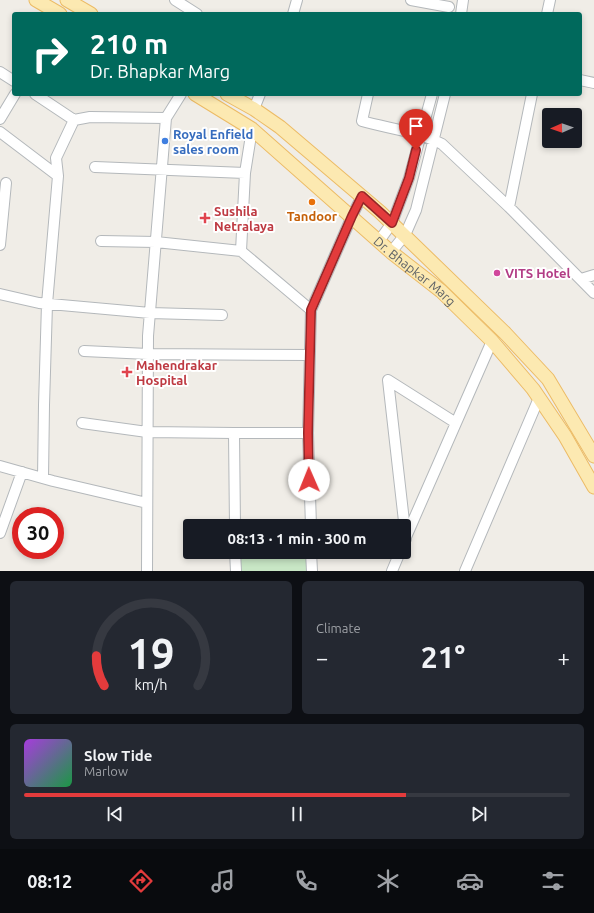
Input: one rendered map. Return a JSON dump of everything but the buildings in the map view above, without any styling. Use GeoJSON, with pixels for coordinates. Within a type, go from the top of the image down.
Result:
{"type":"FeatureCollection","features":[{"type":"Feature","properties":{"kind":"main road"},"geometry":{"type":"LineString","coordinates":[[36,0],[57,12]]}},
{"type":"Feature","properties":{"kind":"main road"},"geometry":{"type":"LineString","coordinates":[[67,0],[88,12]]}},
{"type":"Feature","properties":{"kind":"main road","name":"Dr. Bhapkar Marg"},"geometry":{"type":"LineString","coordinates":[[198,96],[252,129],[379,241],[441,291],[492,341],[533,389],[565,436],[594,487]]}},
{"type":"Feature","properties":{"kind":"main road","name":"Dr. Bhapkar Marg"},"geometry":{"type":"LineString","coordinates":[[231,96],[254,108],[280,127],[362,196],[392,223],[505,333],[548,379],[594,456]]}},
{"type":"Feature","properties":{"kind":"street"},"geometry":{"type":"LineString","coordinates":[[175,0],[194,12]]}},
{"type":"Feature","properties":{"kind":"street"},"geometry":{"type":"LineString","coordinates":[[294,12],[298,0]]}},
{"type":"Feature","properties":{"kind":"street"},"geometry":{"type":"LineString","coordinates":[[411,0],[449,7]]}},
{"type":"Feature","properties":{"kind":"street"},"geometry":{"type":"LineString","coordinates":[[461,12],[463,0]]}},
{"type":"Feature","properties":{"kind":"street"},"geometry":{"type":"LineString","coordinates":[[547,12],[550,0]]}},
{"type":"Feature","properties":{"kind":"street"},"geometry":{"type":"LineString","coordinates":[[0,72],[12,80]]}},
{"type":"Feature","properties":{"kind":"street"},"geometry":{"type":"LineString","coordinates":[[582,80],[594,83]]}},
{"type":"Feature","properties":{"kind":"street"},"geometry":{"type":"LineString","coordinates":[[0,119],[14,96]]}},
{"type":"Feature","properties":{"kind":"street"},"geometry":{"type":"LineString","coordinates":[[37,96],[74,120],[90,117],[166,118]]}},
{"type":"Feature","properties":{"kind":"street"},"geometry":{"type":"LineString","coordinates":[[146,571],[148,354],[150,313],[166,118],[180,96]]}},
{"type":"Feature","properties":{"kind":"street"},"geometry":{"type":"LineString","coordinates":[[254,108],[259,96]]}},
{"type":"Feature","properties":{"kind":"street"},"geometry":{"type":"LineString","coordinates":[[368,96],[362,122],[420,136],[442,144],[509,207],[594,293]]}},
{"type":"Feature","properties":{"kind":"street"},"geometry":{"type":"LineString","coordinates":[[379,241],[392,223],[409,178],[431,96]]}},
{"type":"Feature","properties":{"kind":"street"},"geometry":{"type":"LineString","coordinates":[[392,252],[404,236],[416,210],[445,96]]}},
{"type":"Feature","properties":{"kind":"street"},"geometry":{"type":"LineString","coordinates":[[509,207],[532,96]]}},
{"type":"Feature","properties":{"kind":"street"},"geometry":{"type":"LineString","coordinates":[[43,478],[47,304],[58,176],[56,158],[74,120]]}},
{"type":"Feature","properties":{"kind":"street"},"geometry":{"type":"LineString","coordinates":[[241,251],[245,172],[252,129]]}},
{"type":"Feature","properties":{"kind":"street"},"geometry":{"type":"LineString","coordinates":[[0,132],[58,176]]}},
{"type":"Feature","properties":{"kind":"street"},"geometry":{"type":"LineString","coordinates":[[94,167],[245,172]]}},
{"type":"Feature","properties":{"kind":"street"},"geometry":{"type":"LineString","coordinates":[[0,245],[6,183]]}},
{"type":"Feature","properties":{"kind":"street"},"geometry":{"type":"LineString","coordinates":[[310,519],[308,433],[311,310],[362,196]]}},
{"type":"Feature","properties":{"kind":"street"},"geometry":{"type":"LineString","coordinates":[[101,241],[156,242],[241,251],[311,310]]}},
{"type":"Feature","properties":{"kind":"street"},"geometry":{"type":"LineString","coordinates":[[581,279],[594,275]]}},
{"type":"Feature","properties":{"kind":"street"},"geometry":{"type":"LineString","coordinates":[[0,294],[47,304],[150,313],[222,316]]}},
{"type":"Feature","properties":{"kind":"street"},"geometry":{"type":"LineString","coordinates":[[411,527],[492,341]]}},
{"type":"Feature","properties":{"kind":"street"},"geometry":{"type":"LineString","coordinates":[[84,351],[148,354],[310,355]]}},
{"type":"Feature","properties":{"kind":"street"},"geometry":{"type":"LineString","coordinates":[[403,519],[388,380],[456,423]]}},
{"type":"Feature","properties":{"kind":"street"},"geometry":{"type":"LineString","coordinates":[[465,571],[539,398]]}},
{"type":"Feature","properties":{"kind":"street"},"geometry":{"type":"LineString","coordinates":[[82,423],[147,432],[308,433]]}},
{"type":"Feature","properties":{"kind":"street"},"geometry":{"type":"LineString","coordinates":[[223,433],[234,434],[235,519]]}},
{"type":"Feature","properties":{"kind":"street"},"geometry":{"type":"LineString","coordinates":[[0,466],[147,503]]}},
{"type":"Feature","properties":{"kind":"street"},"geometry":{"type":"LineString","coordinates":[[0,533],[3,516],[22,472]]}},
{"type":"Feature","properties":{"kind":"street"},"geometry":{"type":"LineString","coordinates":[[235,559],[236,571]]}},
{"type":"Feature","properties":{"kind":"street"},"geometry":{"type":"LineString","coordinates":[[311,559],[312,571]]}},
{"type":"Feature","properties":{"kind":"street"},"geometry":{"type":"LineString","coordinates":[[392,571],[397,559]]}},
{"type":"Feature","properties":{"kind":"green space"},"geometry":{"type":"Polygon","coordinates":[[[239,559],[308,559],[308,571],[239,571],[239,559]]]}},
{"type":"Feature","properties":{"kind":"place","name":"Royal Enfield sales room"},"geometry":{"type":"Point","coordinates":[165,141]}},
{"type":"Feature","properties":{"kind":"place","name":"Tandoor"},"geometry":{"type":"Point","coordinates":[312,202]}},
{"type":"Feature","properties":{"kind":"place","name":"Sushila Netralaya"},"geometry":{"type":"Point","coordinates":[205,218]}},
{"type":"Feature","properties":{"kind":"place","name":"VITS Hotel"},"geometry":{"type":"Point","coordinates":[497,273]}},
{"type":"Feature","properties":{"kind":"place","name":"Mahendrakar Hospital"},"geometry":{"type":"Point","coordinates":[127,372]}},
{"type":"Feature","properties":{"kind":"route"},"geometry":{"type":"LineString","coordinates":[[309,480],[308,433],[311,310],[362,196],[392,223],[409,178],[416,150]]}}]}
